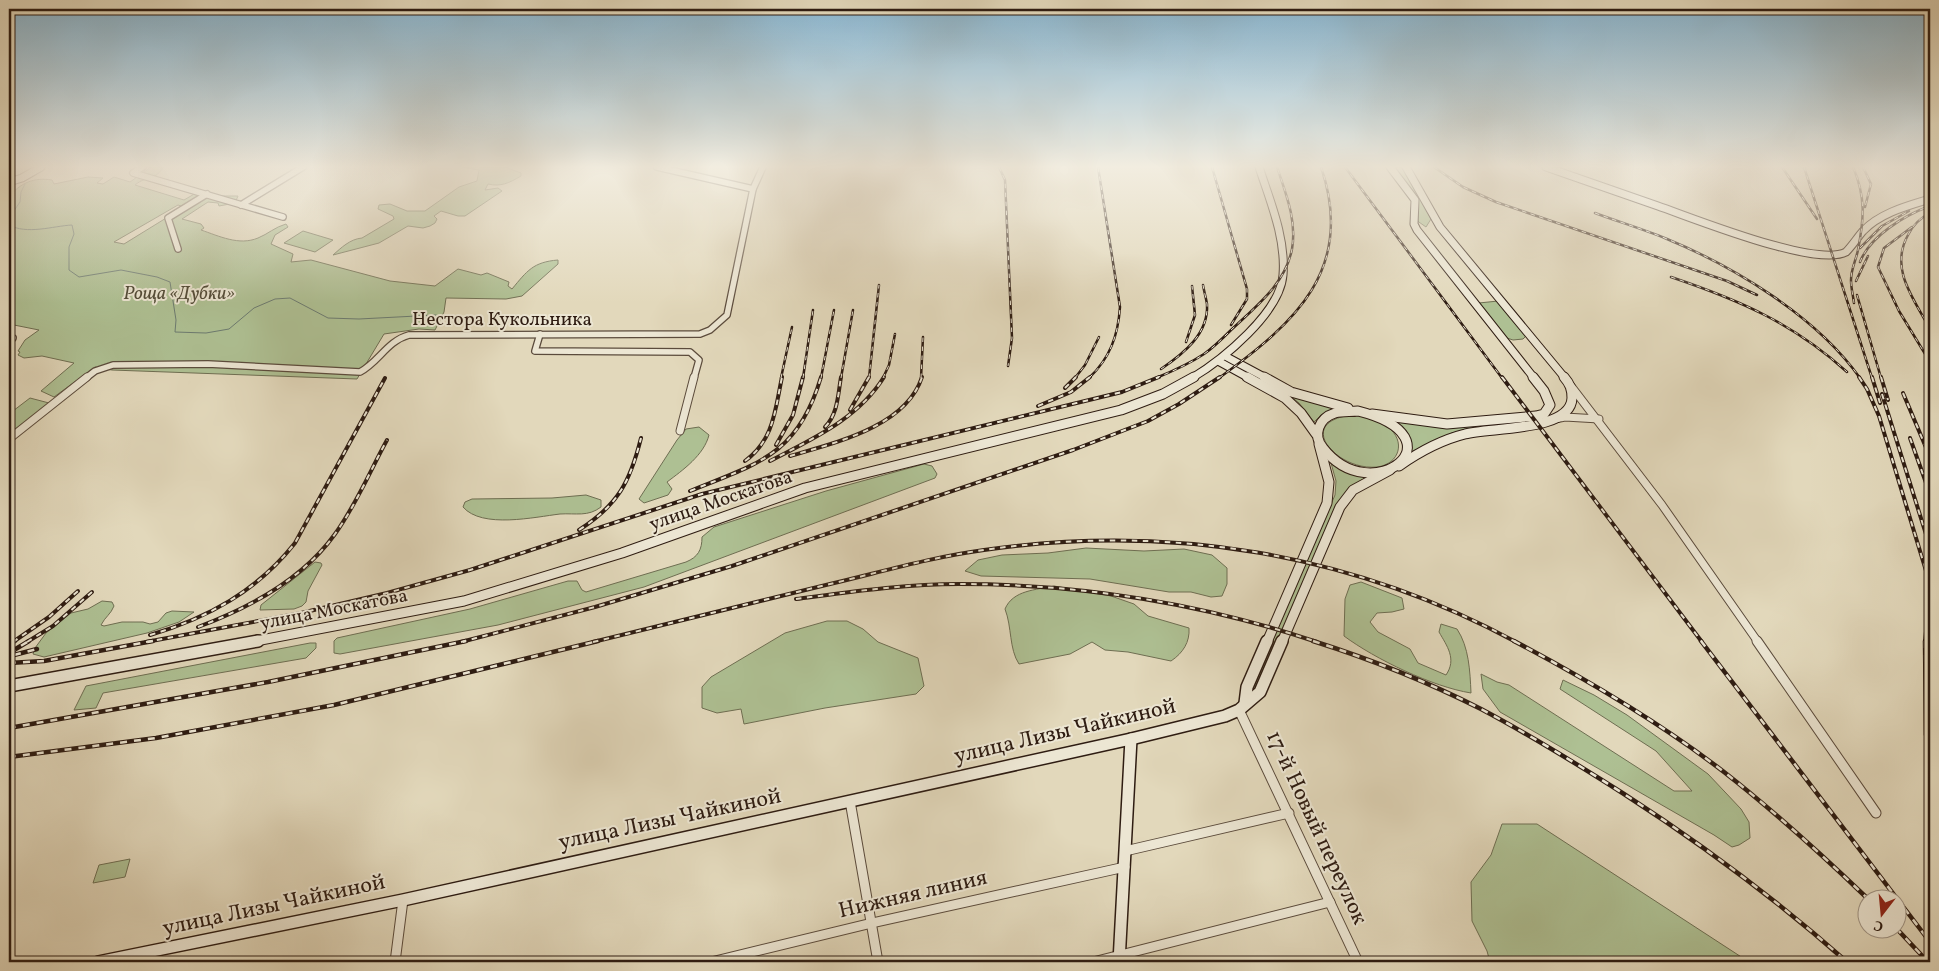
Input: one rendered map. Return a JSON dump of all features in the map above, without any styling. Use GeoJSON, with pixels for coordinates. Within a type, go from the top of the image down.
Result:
{"type":"FeatureCollection","features":[{"type":"Feature","properties":{"kind":"main road","name":"улица Москатова"},"geometry":{"type":"LineString","coordinates":[[9,686],[393,616],[486,595],[622,553],[805,488],[1120,410],[1170,390],[1221,358],[1256,324],[1276,296],[1282,280],[1280,244],[1271,212]]}},
{"type":"Feature","properties":{"kind":"main road"},"geometry":{"type":"LineString","coordinates":[[1221,358],[1291,392],[1372,414],[1425,422],[1461,424],[1544,414],[1550,405],[1544,391],[1417,230],[1414,224],[1414,212]]}},
{"type":"Feature","properties":{"kind":"main road"},"geometry":{"type":"LineString","coordinates":[[1432,212],[1440,226],[1570,384],[1572,395],[1570,406],[1567,411],[1555,419]]}},
{"type":"Feature","properties":{"kind":"main road"},"geometry":{"type":"LineString","coordinates":[[1676,212],[1741,235],[1795,250],[1827,255],[1843,254],[1849,250],[1866,228],[1886,215],[1894,212]]}},
{"type":"Feature","properties":{"kind":"main road"},"geometry":{"type":"LineString","coordinates":[[1221,358],[1286,398],[1302,413],[1332,460],[1349,468],[1367,472],[1394,468],[1405,459],[1408,451],[1407,442],[1394,426],[1372,414]]}},
{"type":"Feature","properties":{"kind":"main road"},"geometry":{"type":"LineString","coordinates":[[1242,706],[1247,687],[1328,501],[1329,482],[1318,439],[1320,422],[1340,412],[1358,411]]}},
{"type":"Feature","properties":{"kind":"main road","name":"улица Лизы Чайкиной"},"geometry":{"type":"LineString","coordinates":[[98,962],[403,900],[1214,719],[1242,706],[1260,692],[1340,507],[1353,490],[1413,456],[1455,436],[1469,432],[1555,419]]}},
{"type":"Feature","properties":{"kind":"main road"},"geometry":{"type":"LineString","coordinates":[[1119,959],[1131,739]]}},
{"type":"Feature","properties":{"kind":"street"},"geometry":{"type":"LineString","coordinates":[[177,212],[168,218],[178,249]]}},
{"type":"Feature","properties":{"kind":"street"},"geometry":{"type":"LineString","coordinates":[[267,212],[284,217]]}},
{"type":"Feature","properties":{"kind":"street","name":"Нестора Кукольника"},"geometry":{"type":"LineString","coordinates":[[9,439],[95,371],[113,365],[208,364],[360,372],[368,369],[391,341],[398,336],[409,334],[700,334],[710,330],[727,315],[748,212]]}},
{"type":"Feature","properties":{"kind":"street"},"geometry":{"type":"LineString","coordinates":[[540,334],[535,351],[690,352],[699,360],[680,431]]}},
{"type":"Feature","properties":{"kind":"street"},"geometry":{"type":"LineString","coordinates":[[1570,384],[1659,500],[1876,813]]}},
{"type":"Feature","properties":{"kind":"street"},"geometry":{"type":"LineString","coordinates":[[1555,419],[1565,417],[1599,420]]}},
{"type":"Feature","properties":{"kind":"street","name":"17-й Новый переулок"},"geometry":{"type":"LineString","coordinates":[[1242,706],[1358,962]]}},
{"type":"Feature","properties":{"kind":"street"},"geometry":{"type":"LineString","coordinates":[[850,801],[878,962]]}},
{"type":"Feature","properties":{"kind":"street"},"geometry":{"type":"LineString","coordinates":[[1125,851],[1289,813]]}},
{"type":"Feature","properties":{"kind":"street","name":"Нижняя линия"},"geometry":{"type":"LineString","coordinates":[[711,962],[1125,867]]}},
{"type":"Feature","properties":{"kind":"street"},"geometry":{"type":"LineString","coordinates":[[395,962],[403,900]]}},
{"type":"Feature","properties":{"kind":"street"},"geometry":{"type":"LineString","coordinates":[[1094,962],[1119,959],[1330,902]]}},
{"type":"Feature","properties":{"kind":"green space","name":"Роща «Дубки»"},"geometry":{"type":"Polygon","coordinates":[[[9,212],[165,212],[114,242],[124,244],[175,212],[192,212],[182,219],[201,224],[204,228],[201,230],[236,241],[258,238],[286,224],[288,227],[275,235],[271,244],[293,254],[291,262],[311,260],[390,281],[435,286],[458,269],[481,275],[487,273],[509,282],[508,286],[512,289],[531,268],[542,263],[558,260],[558,264],[522,296],[506,299],[446,298],[444,312],[435,330],[419,329],[384,334],[357,379],[112,370],[95,367],[54,397],[41,391],[74,363],[42,356],[24,358],[18,355],[20,352],[18,351],[25,340],[39,330],[9,324],[9,212]]]}},
{"type":"Feature","properties":{"kind":"green space"},"geometry":{"type":"Polygon","coordinates":[[[385,212],[439,212],[434,216],[437,219],[435,223],[430,226],[423,228],[408,226],[379,243],[333,255],[350,242],[362,238],[394,219],[393,216],[385,212]]]}},
{"type":"Feature","properties":{"kind":"green space"},"geometry":{"type":"Polygon","coordinates":[[[445,212],[470,212],[465,216],[445,212]]]}},
{"type":"Feature","properties":{"kind":"green space"},"geometry":{"type":"Polygon","coordinates":[[[1416,212],[1428,212],[1431,219],[1426,227],[1416,220],[1416,212]]]}},
{"type":"Feature","properties":{"kind":"green space"},"geometry":{"type":"Polygon","coordinates":[[[303,231],[333,240],[315,252],[284,243],[303,231]]]}},
{"type":"Feature","properties":{"kind":"green space"},"geometry":{"type":"Polygon","coordinates":[[[1498,301],[1527,335],[1523,339],[1513,340],[1507,338],[1479,303],[1498,301]]]}},
{"type":"Feature","properties":{"kind":"green space"},"geometry":{"type":"Polygon","coordinates":[[[1289,395],[1336,409],[1321,415],[1314,422],[1299,403],[1289,395]]]}},
{"type":"Feature","properties":{"kind":"green space"},"geometry":{"type":"Polygon","coordinates":[[[30,398],[49,403],[9,434],[9,414],[30,398]]]}},
{"type":"Feature","properties":{"kind":"green space"},"geometry":{"type":"Polygon","coordinates":[[[1352,415],[1375,420],[1388,427],[1394,433],[1397,439],[1398,451],[1391,461],[1377,467],[1362,466],[1348,462],[1327,445],[1323,436],[1325,427],[1334,419],[1352,415]]]}},
{"type":"Feature","properties":{"kind":"green space"},"geometry":{"type":"Polygon","coordinates":[[[1391,421],[1531,421],[1452,433],[1411,452],[1409,441],[1391,421]]]}},
{"type":"Feature","properties":{"kind":"green space"},"geometry":{"type":"Polygon","coordinates":[[[699,427],[709,435],[703,449],[692,462],[667,482],[672,489],[668,495],[644,503],[639,499],[677,440],[686,429],[699,427]]]}},
{"type":"Feature","properties":{"kind":"green space"},"geometry":{"type":"Polygon","coordinates":[[[1331,463],[1348,472],[1368,476],[1351,487],[1336,505],[1257,689],[1252,688],[1335,495],[1336,481],[1331,463]]]}},
{"type":"Feature","properties":{"kind":"green space"},"geometry":{"type":"Polygon","coordinates":[[[924,464],[932,466],[937,474],[935,478],[644,587],[498,625],[340,654],[334,653],[334,641],[337,638],[470,609],[568,581],[577,581],[582,590],[586,592],[686,562],[694,558],[700,549],[702,537],[714,527],[826,491],[924,464]]]}},
{"type":"Feature","properties":{"kind":"green space"},"geometry":{"type":"Polygon","coordinates":[[[586,495],[601,500],[601,507],[582,514],[560,514],[523,519],[495,520],[472,514],[463,507],[465,502],[472,499],[552,498],[586,495]]]}},
{"type":"Feature","properties":{"kind":"green space"},"geometry":{"type":"Polygon","coordinates":[[[1086,548],[1144,551],[1184,549],[1212,555],[1227,568],[1227,584],[1222,596],[1211,597],[1191,592],[1169,592],[1090,579],[981,576],[965,571],[978,560],[1002,555],[1048,553],[1086,548]]]}},
{"type":"Feature","properties":{"kind":"green space"},"geometry":{"type":"Polygon","coordinates":[[[315,562],[322,565],[308,591],[306,602],[302,606],[294,609],[260,610],[261,605],[315,562]]]}},
{"type":"Feature","properties":{"kind":"green space"},"geometry":{"type":"Polygon","coordinates":[[[1361,582],[1402,598],[1404,609],[1377,613],[1370,622],[1378,632],[1410,649],[1418,663],[1446,675],[1451,664],[1451,658],[1439,632],[1441,624],[1457,629],[1466,651],[1471,693],[1439,685],[1405,671],[1372,654],[1344,636],[1345,599],[1350,585],[1361,582]]]}},
{"type":"Feature","properties":{"kind":"green space"},"geometry":{"type":"Polygon","coordinates":[[[1054,586],[1111,596],[1134,604],[1148,616],[1189,628],[1187,642],[1182,651],[1171,661],[1128,652],[1105,650],[1092,642],[1070,654],[1019,664],[1012,645],[1005,609],[1019,594],[1054,586]]]}},
{"type":"Feature","properties":{"kind":"green space"},"geometry":{"type":"Polygon","coordinates":[[[102,601],[112,602],[114,606],[101,625],[104,626],[122,622],[150,624],[158,622],[166,613],[172,611],[194,612],[179,622],[147,633],[44,657],[33,654],[46,633],[71,613],[88,609],[102,601]]]}},
{"type":"Feature","properties":{"kind":"green space"},"geometry":{"type":"Polygon","coordinates":[[[827,621],[847,621],[863,629],[878,642],[918,658],[924,686],[916,694],[825,708],[744,724],[741,709],[717,713],[702,708],[702,687],[711,677],[785,633],[827,621]]]}},
{"type":"Feature","properties":{"kind":"green space"},"geometry":{"type":"Polygon","coordinates":[[[316,643],[316,648],[306,658],[103,693],[96,708],[74,710],[86,686],[316,643]]]}},
{"type":"Feature","properties":{"kind":"green space"},"geometry":{"type":"Polygon","coordinates":[[[1481,674],[1497,682],[1509,685],[1674,791],[1692,791],[1656,751],[1560,689],[1563,680],[1594,695],[1627,715],[1708,774],[1741,809],[1749,822],[1750,838],[1732,847],[1500,712],[1483,689],[1481,674]]]}},
{"type":"Feature","properties":{"kind":"green space"},"geometry":{"type":"Polygon","coordinates":[[[1502,824],[1537,824],[1749,962],[1490,962],[1487,951],[1472,921],[1471,882],[1491,855],[1502,824]]]}},
{"type":"Feature","properties":{"kind":"green space"},"geometry":{"type":"Polygon","coordinates":[[[130,859],[125,877],[93,883],[99,865],[130,859]]]}},
{"type":"Feature","properties":{"kind":"waterway"},"geometry":{"type":"LineString","coordinates":[[9,218],[13,212]]}},
{"type":"Feature","properties":{"kind":"waterway"},"geometry":{"type":"LineString","coordinates":[[9,225],[32,230],[72,225],[74,234],[69,247],[69,270],[79,277],[121,270],[157,277],[170,282],[176,320],[175,332],[206,333],[229,329],[254,308],[275,299],[290,298],[328,318],[359,319],[436,315]]}},
{"type":"Feature","properties":{"kind":"railway"},"geometry":{"type":"LineString","coordinates":[[1006,212],[1012,338],[1008,366]]}},
{"type":"Feature","properties":{"kind":"railway"},"geometry":{"type":"LineString","coordinates":[[1090,377],[1102,363],[1112,346],[1120,307],[1105,212]]}},
{"type":"Feature","properties":{"kind":"railway"},"geometry":{"type":"LineString","coordinates":[[1225,212],[1247,289],[1247,299],[1231,325]]}},
{"type":"Feature","properties":{"kind":"railway"},"geometry":{"type":"LineString","coordinates":[[1156,378],[1187,364],[1211,349],[1268,294],[1283,274],[1292,249],[1293,228],[1291,212]]}},
{"type":"Feature","properties":{"kind":"railway"},"geometry":{"type":"LineString","coordinates":[[1219,378],[1272,336],[1294,314],[1312,290],[1324,264],[1331,235],[1330,212]]}},
{"type":"Feature","properties":{"kind":"railway"},"geometry":{"type":"LineString","coordinates":[[1379,212],[1502,378]]}},
{"type":"Feature","properties":{"kind":"railway"},"geometry":{"type":"LineString","coordinates":[[1526,212],[1727,281],[1757,295]]}},
{"type":"Feature","properties":{"kind":"railway"},"geometry":{"type":"LineString","coordinates":[[1812,212],[1817,219]]}},
{"type":"Feature","properties":{"kind":"railway"},"geometry":{"type":"LineString","coordinates":[[1819,212],[1872,378]]}},
{"type":"Feature","properties":{"kind":"railway"},"geometry":{"type":"LineString","coordinates":[[1854,303],[1851,276],[1860,239],[1863,212]]}},
{"type":"Feature","properties":{"kind":"railway"},"geometry":{"type":"LineString","coordinates":[[1860,248],[1882,226],[1907,212]]}},
{"type":"Feature","properties":{"kind":"railway"},"geometry":{"type":"LineString","coordinates":[[1860,262],[1865,252],[1880,235],[1916,212]]}},
{"type":"Feature","properties":{"kind":"railway"},"geometry":{"type":"LineString","coordinates":[[1595,213],[1667,239],[1747,279],[1773,296],[1821,334],[1860,378]]}},
{"type":"Feature","properties":{"kind":"railway"},"geometry":{"type":"LineString","coordinates":[[1930,213],[1917,222],[1910,231],[1903,248],[1901,260],[1906,284],[1930,329]]}},
{"type":"Feature","properties":{"kind":"railway"},"geometry":{"type":"LineString","coordinates":[[1912,227],[1884,248],[1878,267],[1899,311],[1930,362]]}},
{"type":"Feature","properties":{"kind":"railway"},"geometry":{"type":"LineString","coordinates":[[1856,281],[1868,256]]}},
{"type":"Feature","properties":{"kind":"railway"},"geometry":{"type":"LineString","coordinates":[[1671,277],[1742,304],[1786,326],[1827,355],[1847,372]]}},
{"type":"Feature","properties":{"kind":"railway"},"geometry":{"type":"LineString","coordinates":[[869,378],[879,285]]}},
{"type":"Feature","properties":{"kind":"railway"},"geometry":{"type":"LineString","coordinates":[[1161,369],[1186,350],[1204,325],[1207,304],[1203,285]]}},
{"type":"Feature","properties":{"kind":"railway"},"geometry":{"type":"LineString","coordinates":[[1186,342],[1195,315],[1192,286]]}},
{"type":"Feature","properties":{"kind":"railway"},"geometry":{"type":"LineString","coordinates":[[1857,295],[1881,378]]}},
{"type":"Feature","properties":{"kind":"railway"},"geometry":{"type":"LineString","coordinates":[[803,378],[813,310]]}},
{"type":"Feature","properties":{"kind":"railway"},"geometry":{"type":"LineString","coordinates":[[821,378],[834,310]]}},
{"type":"Feature","properties":{"kind":"railway"},"geometry":{"type":"LineString","coordinates":[[841,378],[853,310]]}},
{"type":"Feature","properties":{"kind":"railway"},"geometry":{"type":"LineString","coordinates":[[781,378],[792,327]]}},
{"type":"Feature","properties":{"kind":"railway"},"geometry":{"type":"LineString","coordinates":[[883,378],[889,365],[895,334]]}},
{"type":"Feature","properties":{"kind":"railway"},"geometry":{"type":"LineString","coordinates":[[921,378],[923,337]]}},
{"type":"Feature","properties":{"kind":"railway"},"geometry":{"type":"LineString","coordinates":[[1075,378],[1085,365],[1099,337]]}},
{"type":"Feature","properties":{"kind":"railway"},"geometry":{"type":"LineString","coordinates":[[745,461],[755,453],[768,434],[775,413],[782,377]]}},
{"type":"Feature","properties":{"kind":"railway"},"geometry":{"type":"LineString","coordinates":[[776,445],[793,415],[803,377]]}},
{"type":"Feature","properties":{"kind":"railway"},"geometry":{"type":"LineString","coordinates":[[690,491],[756,463],[773,453],[788,440],[801,424],[812,403],[821,377]]}},
{"type":"Feature","properties":{"kind":"railway"},"geometry":{"type":"LineString","coordinates":[[825,427],[835,410],[841,377]]}},
{"type":"Feature","properties":{"kind":"railway"},"geometry":{"type":"LineString","coordinates":[[850,410],[869,377]]}},
{"type":"Feature","properties":{"kind":"railway"},"geometry":{"type":"LineString","coordinates":[[770,461],[818,436],[848,416],[861,405],[884,377]]}},
{"type":"Feature","properties":{"kind":"railway"},"geometry":{"type":"LineString","coordinates":[[790,456],[847,438],[885,421],[901,409],[914,394],[922,377]]}},
{"type":"Feature","properties":{"kind":"railway"},"geometry":{"type":"LineString","coordinates":[[1038,406],[1071,392],[1090,377]]}},
{"type":"Feature","properties":{"kind":"railway"},"geometry":{"type":"LineString","coordinates":[[146,642],[301,613],[387,593],[470,570],[702,494],[1122,392],[1159,377]]}},
{"type":"Feature","properties":{"kind":"railway"},"geometry":{"type":"LineString","coordinates":[[461,642],[595,607],[732,566],[1073,450],[1148,421],[1179,404],[1220,377]]}},
{"type":"Feature","properties":{"kind":"railway"},"geometry":{"type":"LineString","coordinates":[[1502,377],[1702,642]]}},
{"type":"Feature","properties":{"kind":"railway"},"geometry":{"type":"LineString","coordinates":[[1859,377],[1867,389],[1879,416],[1930,584]]}},
{"type":"Feature","properties":{"kind":"railway"},"geometry":{"type":"LineString","coordinates":[[1872,377],[1880,403]]}},
{"type":"Feature","properties":{"kind":"railway"},"geometry":{"type":"LineString","coordinates":[[1881,377],[1888,400]]}},
{"type":"Feature","properties":{"kind":"railway"},"geometry":{"type":"LineString","coordinates":[[150,635],[192,620],[230,601],[248,589],[280,560],[295,543],[385,378]]}},
{"type":"Feature","properties":{"kind":"railway"},"geometry":{"type":"LineString","coordinates":[[1065,388],[1075,378]]}},
{"type":"Feature","properties":{"kind":"railway"},"geometry":{"type":"LineString","coordinates":[[1903,393],[1930,457]]}},
{"type":"Feature","properties":{"kind":"railway"},"geometry":{"type":"LineString","coordinates":[[1882,394],[1930,547]]}},
{"type":"Feature","properties":{"kind":"railway"},"geometry":{"type":"LineString","coordinates":[[579,530],[613,502],[627,480],[641,438]]}},
{"type":"Feature","properties":{"kind":"railway"},"geometry":{"type":"LineString","coordinates":[[1910,438],[1930,494]]}},
{"type":"Feature","properties":{"kind":"railway"},"geometry":{"type":"LineString","coordinates":[[198,627],[255,601],[274,590],[307,565],[322,550],[343,523],[387,440]]}},
{"type":"Feature","properties":{"kind":"railway"},"geometry":{"type":"LineString","coordinates":[[1929,507],[1930,512]]}},
{"type":"Feature","properties":{"kind":"railway"},"geometry":{"type":"LineString","coordinates":[[593,642],[945,557],[984,550],[1053,543],[1122,540],[1190,544],[1258,552],[1324,567],[1389,586],[1453,611],[1514,641]]}},
{"type":"Feature","properties":{"kind":"railway"},"geometry":{"type":"LineString","coordinates":[[796,599],[938,584],[1050,588],[1140,598],[1185,607],[1229,616],[1317,642]]}},
{"type":"Feature","properties":{"kind":"railway"},"geometry":{"type":"LineString","coordinates":[[13,642],[49,617],[78,591]]}},
{"type":"Feature","properties":{"kind":"railway"},"geometry":{"type":"LineString","coordinates":[[27,642],[53,626],[92,592]]}},
{"type":"Feature","properties":{"kind":"railway"},"geometry":{"type":"LineString","coordinates":[[1925,642],[1928,611]]}},
{"type":"Feature","properties":{"kind":"railway"},"geometry":{"type":"LineString","coordinates":[[9,645],[15,641]]}},
{"type":"Feature","properties":{"kind":"railway"},"geometry":{"type":"LineString","coordinates":[[9,653],[29,641]]}},
{"type":"Feature","properties":{"kind":"railway"},"geometry":{"type":"LineString","coordinates":[[9,663],[44,661],[153,641]]}},
{"type":"Feature","properties":{"kind":"railway"},"geometry":{"type":"LineString","coordinates":[[9,728],[268,682],[466,641]]}},
{"type":"Feature","properties":{"kind":"railway"},"geometry":{"type":"LineString","coordinates":[[9,757],[156,738],[334,705],[598,641]]}},
{"type":"Feature","properties":{"kind":"railway"},"geometry":{"type":"LineString","coordinates":[[1313,641],[1356,655],[1420,680],[1481,709],[1553,750],[1624,794],[1711,853],[1767,895],[1847,962]]}},
{"type":"Feature","properties":{"kind":"railway"},"geometry":{"type":"LineString","coordinates":[[1514,641],[1622,702],[1724,772],[1779,817],[1856,888]]}},
{"type":"Feature","properties":{"kind":"railway"},"geometry":{"type":"LineString","coordinates":[[1701,641],[1930,942]]}},
{"type":"Feature","properties":{"kind":"railway"},"geometry":{"type":"LineString","coordinates":[[1925,642],[1926,735]]}},
{"type":"Feature","properties":{"kind":"railway"},"geometry":{"type":"LineString","coordinates":[[14,655],[37,649]]}},
{"type":"Feature","properties":{"kind":"railway"},"geometry":{"type":"LineString","coordinates":[[1905,938],[1928,962]]}}]}
